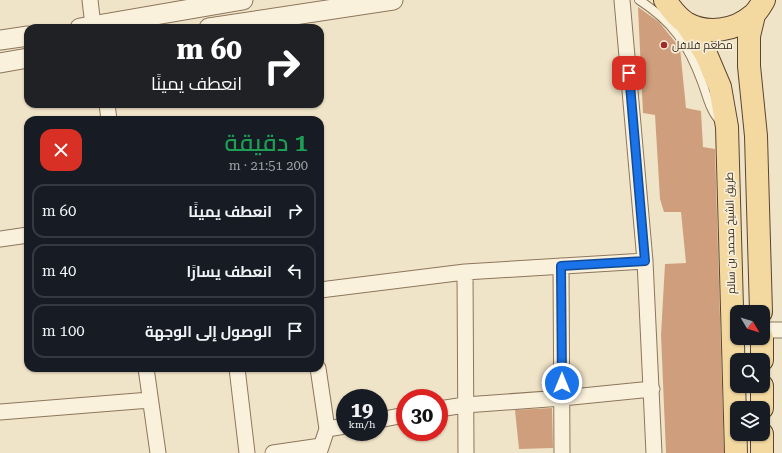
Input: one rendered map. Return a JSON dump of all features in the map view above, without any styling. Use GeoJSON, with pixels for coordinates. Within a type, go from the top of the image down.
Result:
{"type":"FeatureCollection","features":[{"type":"Feature","properties":{"kind":"main road"},"geometry":{"type":"LineString","coordinates":[[665,0],[673,12],[686,23],[703,29],[721,30],[739,25],[759,7]]}},
{"type":"Feature","properties":{"kind":"main road"},"geometry":{"type":"LineString","coordinates":[[759,7],[749,36],[749,66],[756,136],[762,305]]}},
{"type":"Feature","properties":{"kind":"main road","name":"طريق الشيخ محمد بن سالم"},"geometry":{"type":"LineString","coordinates":[[686,23],[706,54],[720,87],[727,127],[736,453]]}},
{"type":"Feature","properties":{"kind":"main road"},"geometry":{"type":"LineString","coordinates":[[762,441],[762,453]]}},
{"type":"Feature","properties":{"kind":"street"},"geometry":{"type":"LineString","coordinates":[[86,24],[90,0]]}},
{"type":"Feature","properties":{"kind":"street"},"geometry":{"type":"LineString","coordinates":[[103,24],[243,0]]}},
{"type":"Feature","properties":{"kind":"street"},"geometry":{"type":"LineString","coordinates":[[235,24],[393,0]]}},
{"type":"Feature","properties":{"kind":"street"},"geometry":{"type":"LineString","coordinates":[[622,0],[645,261],[654,453]]}},
{"type":"Feature","properties":{"kind":"street"},"geometry":{"type":"LineString","coordinates":[[0,40],[24,37]]}},
{"type":"Feature","properties":{"kind":"street"},"geometry":{"type":"LineString","coordinates":[[0,63],[24,59]]}},
{"type":"Feature","properties":{"kind":"street"},"geometry":{"type":"LineString","coordinates":[[0,239],[24,236]]}},
{"type":"Feature","properties":{"kind":"street"},"geometry":{"type":"LineString","coordinates":[[324,290],[464,272],[645,261]]}},
{"type":"Feature","properties":{"kind":"street"},"geometry":{"type":"LineString","coordinates":[[561,266],[562,453]]}},
{"type":"Feature","properties":{"kind":"street"},"geometry":{"type":"LineString","coordinates":[[464,272],[466,453]]}},
{"type":"Feature","properties":{"kind":"street"},"geometry":{"type":"LineString","coordinates":[[770,330],[782,330]]}},
{"type":"Feature","properties":{"kind":"street"},"geometry":{"type":"LineString","coordinates":[[146,372],[158,453]]}},
{"type":"Feature","properties":{"kind":"street"},"geometry":{"type":"LineString","coordinates":[[237,372],[247,453]]}},
{"type":"Feature","properties":{"kind":"street"},"geometry":{"type":"LineString","coordinates":[[273,453],[320,450],[327,429],[319,372]]}},
{"type":"Feature","properties":{"kind":"street"},"geometry":{"type":"LineString","coordinates":[[448,407],[465,404],[562,398],[652,388]]}},
{"type":"Feature","properties":{"kind":"street"},"geometry":{"type":"LineString","coordinates":[[0,412],[150,400]]}},
{"type":"Feature","properties":{"kind":"street"},"geometry":{"type":"LineString","coordinates":[[327,429],[336,428]]}},
{"type":"Feature","properties":{"kind":"lane"},"geometry":{"type":"LineString","coordinates":[[639,0],[653,9],[682,38],[694,60],[713,113],[718,120],[727,127]]}},
{"type":"Feature","properties":{"kind":"building"},"geometry":{"type":"Polygon","coordinates":[[[638,7],[659,22],[680,48],[686,108],[701,111],[703,147],[715,149],[724,453],[666,453],[661,335],[665,264],[686,263],[681,212],[664,212],[660,199],[655,115],[643,113],[638,7]]]}},
{"type":"Feature","properties":{"kind":"building"},"geometry":{"type":"Polygon","coordinates":[[[552,408],[553,448],[519,449],[515,410],[552,408]]]}},
{"type":"Feature","properties":{"kind":"place","name":"مطعم فلافل"},"geometry":{"type":"Point","coordinates":[664,45]}},
{"type":"Feature","properties":{"kind":"route"},"geometry":{"type":"LineString","coordinates":[[562,383],[561,266],[645,261],[629,73]]}}]}
